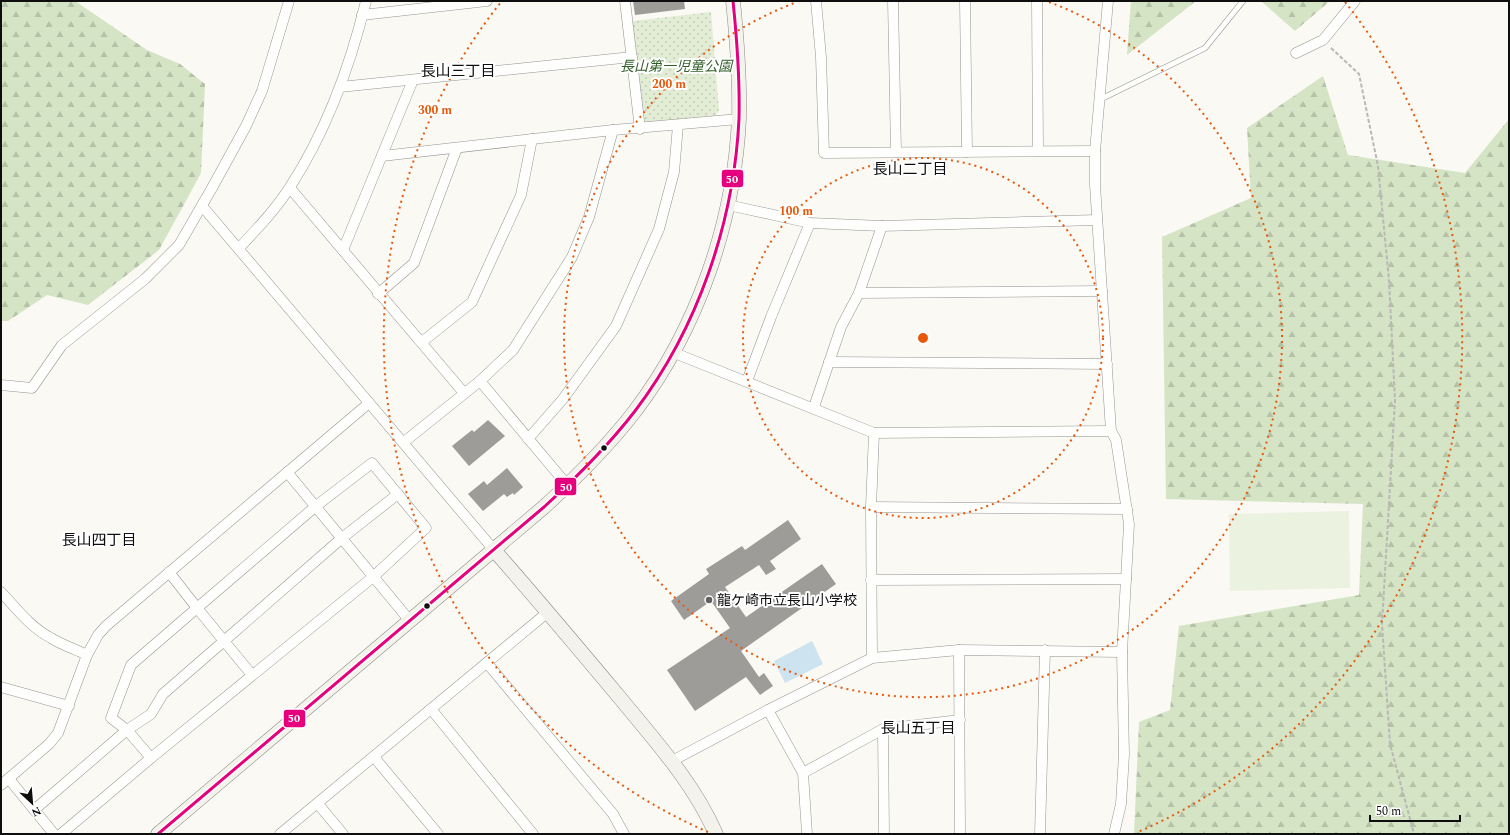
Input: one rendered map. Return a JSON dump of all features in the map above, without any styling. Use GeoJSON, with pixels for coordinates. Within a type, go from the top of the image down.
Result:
{"type":"FeatureCollection","features":[{"type":"Feature","properties":{"kind":"street"},"geometry":{"type":"LineString","coordinates":[[1,385],[32,388],[62,345],[145,279],[179,244],[202,206],[246,126],[262,91],[289,1]]}},
{"type":"Feature","properties":{"kind":"street"},"geometry":{"type":"LineString","coordinates":[[239,248],[290,188],[325,123],[340,88],[366,1]]}},
{"type":"Feature","properties":{"kind":"street"},"geometry":{"type":"LineString","coordinates":[[362,15],[488,1]]}},
{"type":"Feature","properties":{"kind":"street"},"geometry":{"type":"LineString","coordinates":[[626,1],[640,129]]}},
{"type":"Feature","properties":{"kind":"street"},"geometry":{"type":"LineString","coordinates":[[158,834],[568,486],[612,440],[657,380],[689,318],[716,254],[728,205],[739,119],[739,64],[733,1]]}},
{"type":"Feature","properties":{"kind":"street"},"geometry":{"type":"LineString","coordinates":[[816,1],[822,57],[824,152],[1095,151]]}},
{"type":"Feature","properties":{"kind":"street"},"geometry":{"type":"LineString","coordinates":[[893,1],[896,152]]}},
{"type":"Feature","properties":{"kind":"street"},"geometry":{"type":"LineString","coordinates":[[965,1],[967,152]]}},
{"type":"Feature","properties":{"kind":"street"},"geometry":{"type":"LineString","coordinates":[[1037,1],[1038,151]]}},
{"type":"Feature","properties":{"kind":"street"},"geometry":{"type":"LineString","coordinates":[[1108,1],[1101,99],[1095,151],[1097,220],[1111,431],[1116,440],[1128,524],[1122,652],[1124,755],[1121,804],[1114,834]]}},
{"type":"Feature","properties":{"kind":"street"},"geometry":{"type":"LineString","coordinates":[[1296,53],[1323,40],[1354,1]]}},
{"type":"Feature","properties":{"kind":"street"},"geometry":{"type":"LineString","coordinates":[[340,88],[632,57]]}},
{"type":"Feature","properties":{"kind":"street"},"geometry":{"type":"LineString","coordinates":[[343,250],[413,80]]}},
{"type":"Feature","properties":{"kind":"street"},"geometry":{"type":"LineString","coordinates":[[382,156],[612,130],[640,129],[739,119]]}},
{"type":"Feature","properties":{"kind":"street"},"geometry":{"type":"LineString","coordinates":[[528,439],[563,399],[616,326],[659,229],[674,172],[678,125]]}},
{"type":"Feature","properties":{"kind":"street"},"geometry":{"type":"LineString","coordinates":[[404,442],[480,381],[513,350],[572,257],[589,217],[612,130]]}},
{"type":"Feature","properties":{"kind":"street"},"geometry":{"type":"LineString","coordinates":[[422,342],[472,302],[521,195],[532,139]]}},
{"type":"Feature","properties":{"kind":"street"},"geometry":{"type":"LineString","coordinates":[[378,294],[414,262],[457,148]]}},
{"type":"Feature","properties":{"kind":"street"},"geometry":{"type":"LineString","coordinates":[[290,188],[378,294],[422,342],[464,393]]}},
{"type":"Feature","properties":{"kind":"street"},"geometry":{"type":"LineString","coordinates":[[728,205],[810,223],[882,226],[1097,220]]}},
{"type":"Feature","properties":{"kind":"street"},"geometry":{"type":"LineString","coordinates":[[202,206],[548,612],[672,761],[699,800],[716,834]]}},
{"type":"Feature","properties":{"kind":"street"},"geometry":{"type":"LineString","coordinates":[[747,382],[771,316],[810,223]]}},
{"type":"Feature","properties":{"kind":"street"},"geometry":{"type":"LineString","coordinates":[[814,407],[841,327],[859,294],[882,226]]}},
{"type":"Feature","properties":{"kind":"street"},"geometry":{"type":"LineString","coordinates":[[859,294],[1102,291]]}},
{"type":"Feature","properties":{"kind":"street"},"geometry":{"type":"LineString","coordinates":[[672,352],[814,407],[874,433],[1111,431]]}},
{"type":"Feature","properties":{"kind":"street"},"geometry":{"type":"LineString","coordinates":[[830,362],[1107,364]]}},
{"type":"Feature","properties":{"kind":"street"},"geometry":{"type":"LineString","coordinates":[[480,381],[568,486]]}},
{"type":"Feature","properties":{"kind":"street"},"geometry":{"type":"LineString","coordinates":[[54,834],[34,810],[5,782],[49,744],[58,733],[87,655],[98,635],[106,626],[369,402]]}},
{"type":"Feature","properties":{"kind":"street"},"geometry":{"type":"LineString","coordinates":[[872,658],[871,507],[874,433]]}},
{"type":"Feature","properties":{"kind":"street"},"geometry":{"type":"LineString","coordinates":[[61,834],[151,758],[373,576],[426,528],[372,463],[316,506],[130,665],[111,718],[127,730],[151,758]]}},
{"type":"Feature","properties":{"kind":"street"},"geometry":{"type":"LineString","coordinates":[[287,472],[410,621]]}},
{"type":"Feature","properties":{"kind":"street"},"geometry":{"type":"LineString","coordinates":[[34,810],[127,730],[151,714],[163,694],[342,538],[398,494]]}},
{"type":"Feature","properties":{"kind":"street"},"geometry":{"type":"LineString","coordinates":[[871,507],[1126,509]]}},
{"type":"Feature","properties":{"kind":"street"},"geometry":{"type":"LineString","coordinates":[[169,572],[252,675]]}},
{"type":"Feature","properties":{"kind":"street"},"geometry":{"type":"LineString","coordinates":[[871,580],[1126,579]]}},
{"type":"Feature","properties":{"kind":"street"},"geometry":{"type":"LineString","coordinates":[[1,592],[38,630],[50,638],[87,655]]}},
{"type":"Feature","properties":{"kind":"street"},"geometry":{"type":"LineString","coordinates":[[280,834],[548,612]]}},
{"type":"Feature","properties":{"kind":"street"},"geometry":{"type":"LineString","coordinates":[[672,761],[768,710],[872,658],[960,650],[1122,652]]}},
{"type":"Feature","properties":{"kind":"street"},"geometry":{"type":"LineString","coordinates":[[960,650],[960,834]]}},
{"type":"Feature","properties":{"kind":"street"},"geometry":{"type":"LineString","coordinates":[[1040,834],[1045,650]]}},
{"type":"Feature","properties":{"kind":"street"},"geometry":{"type":"LineString","coordinates":[[487,663],[613,814],[624,834]]}},
{"type":"Feature","properties":{"kind":"street"},"geometry":{"type":"LineString","coordinates":[[1,687],[69,706]]}},
{"type":"Feature","properties":{"kind":"street"},"geometry":{"type":"LineString","coordinates":[[431,709],[533,834]]}},
{"type":"Feature","properties":{"kind":"street"},"geometry":{"type":"LineString","coordinates":[[768,710],[804,773],[807,834]]}},
{"type":"Feature","properties":{"kind":"street"},"geometry":{"type":"LineString","coordinates":[[804,773],[883,728],[960,720]]}},
{"type":"Feature","properties":{"kind":"street"},"geometry":{"type":"LineString","coordinates":[[883,728],[884,834]]}},
{"type":"Feature","properties":{"kind":"street"},"geometry":{"type":"LineString","coordinates":[[374,757],[438,834]]}},
{"type":"Feature","properties":{"kind":"street"},"geometry":{"type":"LineString","coordinates":[[318,804],[344,834]]}},
{"type":"Feature","properties":{"kind":"lane"},"geometry":{"type":"LineString","coordinates":[[1101,99],[1205,48],[1243,1]]}},
{"type":"Feature","properties":{"kind":"path"},"geometry":{"type":"LineString","coordinates":[[1323,40],[1359,74],[1378,166],[1389,280],[1395,400],[1382,624],[1390,744],[1414,834]]}},
{"type":"Feature","properties":{"kind":"green space"},"geometry":{"type":"Polygon","coordinates":[[[1,1],[75,1],[147,50],[180,64],[205,84],[201,173],[159,250],[88,305],[47,295],[8,321],[1,321],[1,1]]]}},
{"type":"Feature","properties":{"kind":"green space"},"geometry":{"type":"Polygon","coordinates":[[[1131,1],[1196,1],[1127,55],[1131,1]]]}},
{"type":"Feature","properties":{"kind":"green space"},"geometry":{"type":"Polygon","coordinates":[[[1330,1],[1295,31],[1262,2],[1330,1]]]}},
{"type":"Feature","properties":{"kind":"green space","name":"長山第一児童公園"},"geometry":{"type":"Polygon","coordinates":[[[711,12],[719,110],[715,117],[643,125],[632,21],[711,12]]]}},
{"type":"Feature","properties":{"kind":"green space"},"geometry":{"type":"Polygon","coordinates":[[[1323,76],[1348,155],[1465,173],[1509,119],[1509,834],[1134,834],[1139,722],[1170,710],[1179,626],[1359,595],[1363,504],[1166,499],[1162,237],[1251,198],[1247,128],[1323,76]]]}},
{"type":"Feature","properties":{"kind":"green space"},"geometry":{"type":"Polygon","coordinates":[[[1349,511],[1350,588],[1230,591],[1229,514],[1349,511]]]}},
{"type":"Feature","properties":{"kind":"water"},"geometry":{"type":"Polygon","coordinates":[[[812,641],[823,664],[785,683],[774,661],[812,641]]]}},
{"type":"Feature","properties":{"kind":"building"},"geometry":{"type":"Polygon","coordinates":[[[633,1],[684,1],[685,9],[635,15],[633,1]]]}},
{"type":"Feature","properties":{"kind":"building"},"geometry":{"type":"Polygon","coordinates":[[[488,420],[505,436],[469,466],[452,446],[472,430],[474,432],[488,420]]]}},
{"type":"Feature","properties":{"kind":"building"},"geometry":{"type":"Polygon","coordinates":[[[507,468],[523,487],[514,495],[513,493],[507,497],[504,494],[483,511],[468,494],[484,481],[487,485],[507,468]]]}},
{"type":"Feature","properties":{"kind":"building"},"geometry":{"type":"Polygon","coordinates":[[[788,520],[801,539],[770,561],[776,569],[766,575],[759,565],[725,587],[746,617],[822,564],[836,584],[741,651],[759,677],[764,673],[773,686],[760,695],[746,677],[695,711],[667,670],[730,628],[711,601],[684,620],[671,601],[709,574],[706,569],[742,546],[745,550],[788,520]]]}},
{"type":"Feature","properties":{"kind":"transit line","name":"50"},"geometry":{"type":"LineString","coordinates":[[158,834],[544,507],[603,449],[635,411],[657,379],[677,345],[709,272],[721,235],[730,196],[736,158],[739,119],[738,60],[733,1]]}},
{"type":"Feature","properties":{"kind":"place","name":"龍ケ崎市立長山小学校"},"geometry":{"type":"Point","coordinates":[709,600]}},
{"type":"Feature","properties":{"kind":"district","name":"長山三丁目"},"geometry":{"type":"Point","coordinates":[458,71]}},
{"type":"Feature","properties":{"kind":"district","name":"長山二丁目"},"geometry":{"type":"Point","coordinates":[910,169]}},
{"type":"Feature","properties":{"kind":"district","name":"長山四丁目"},"geometry":{"type":"Point","coordinates":[99,540]}},
{"type":"Feature","properties":{"kind":"district","name":"長山五丁目"},"geometry":{"type":"Point","coordinates":[918,728]}}]}
